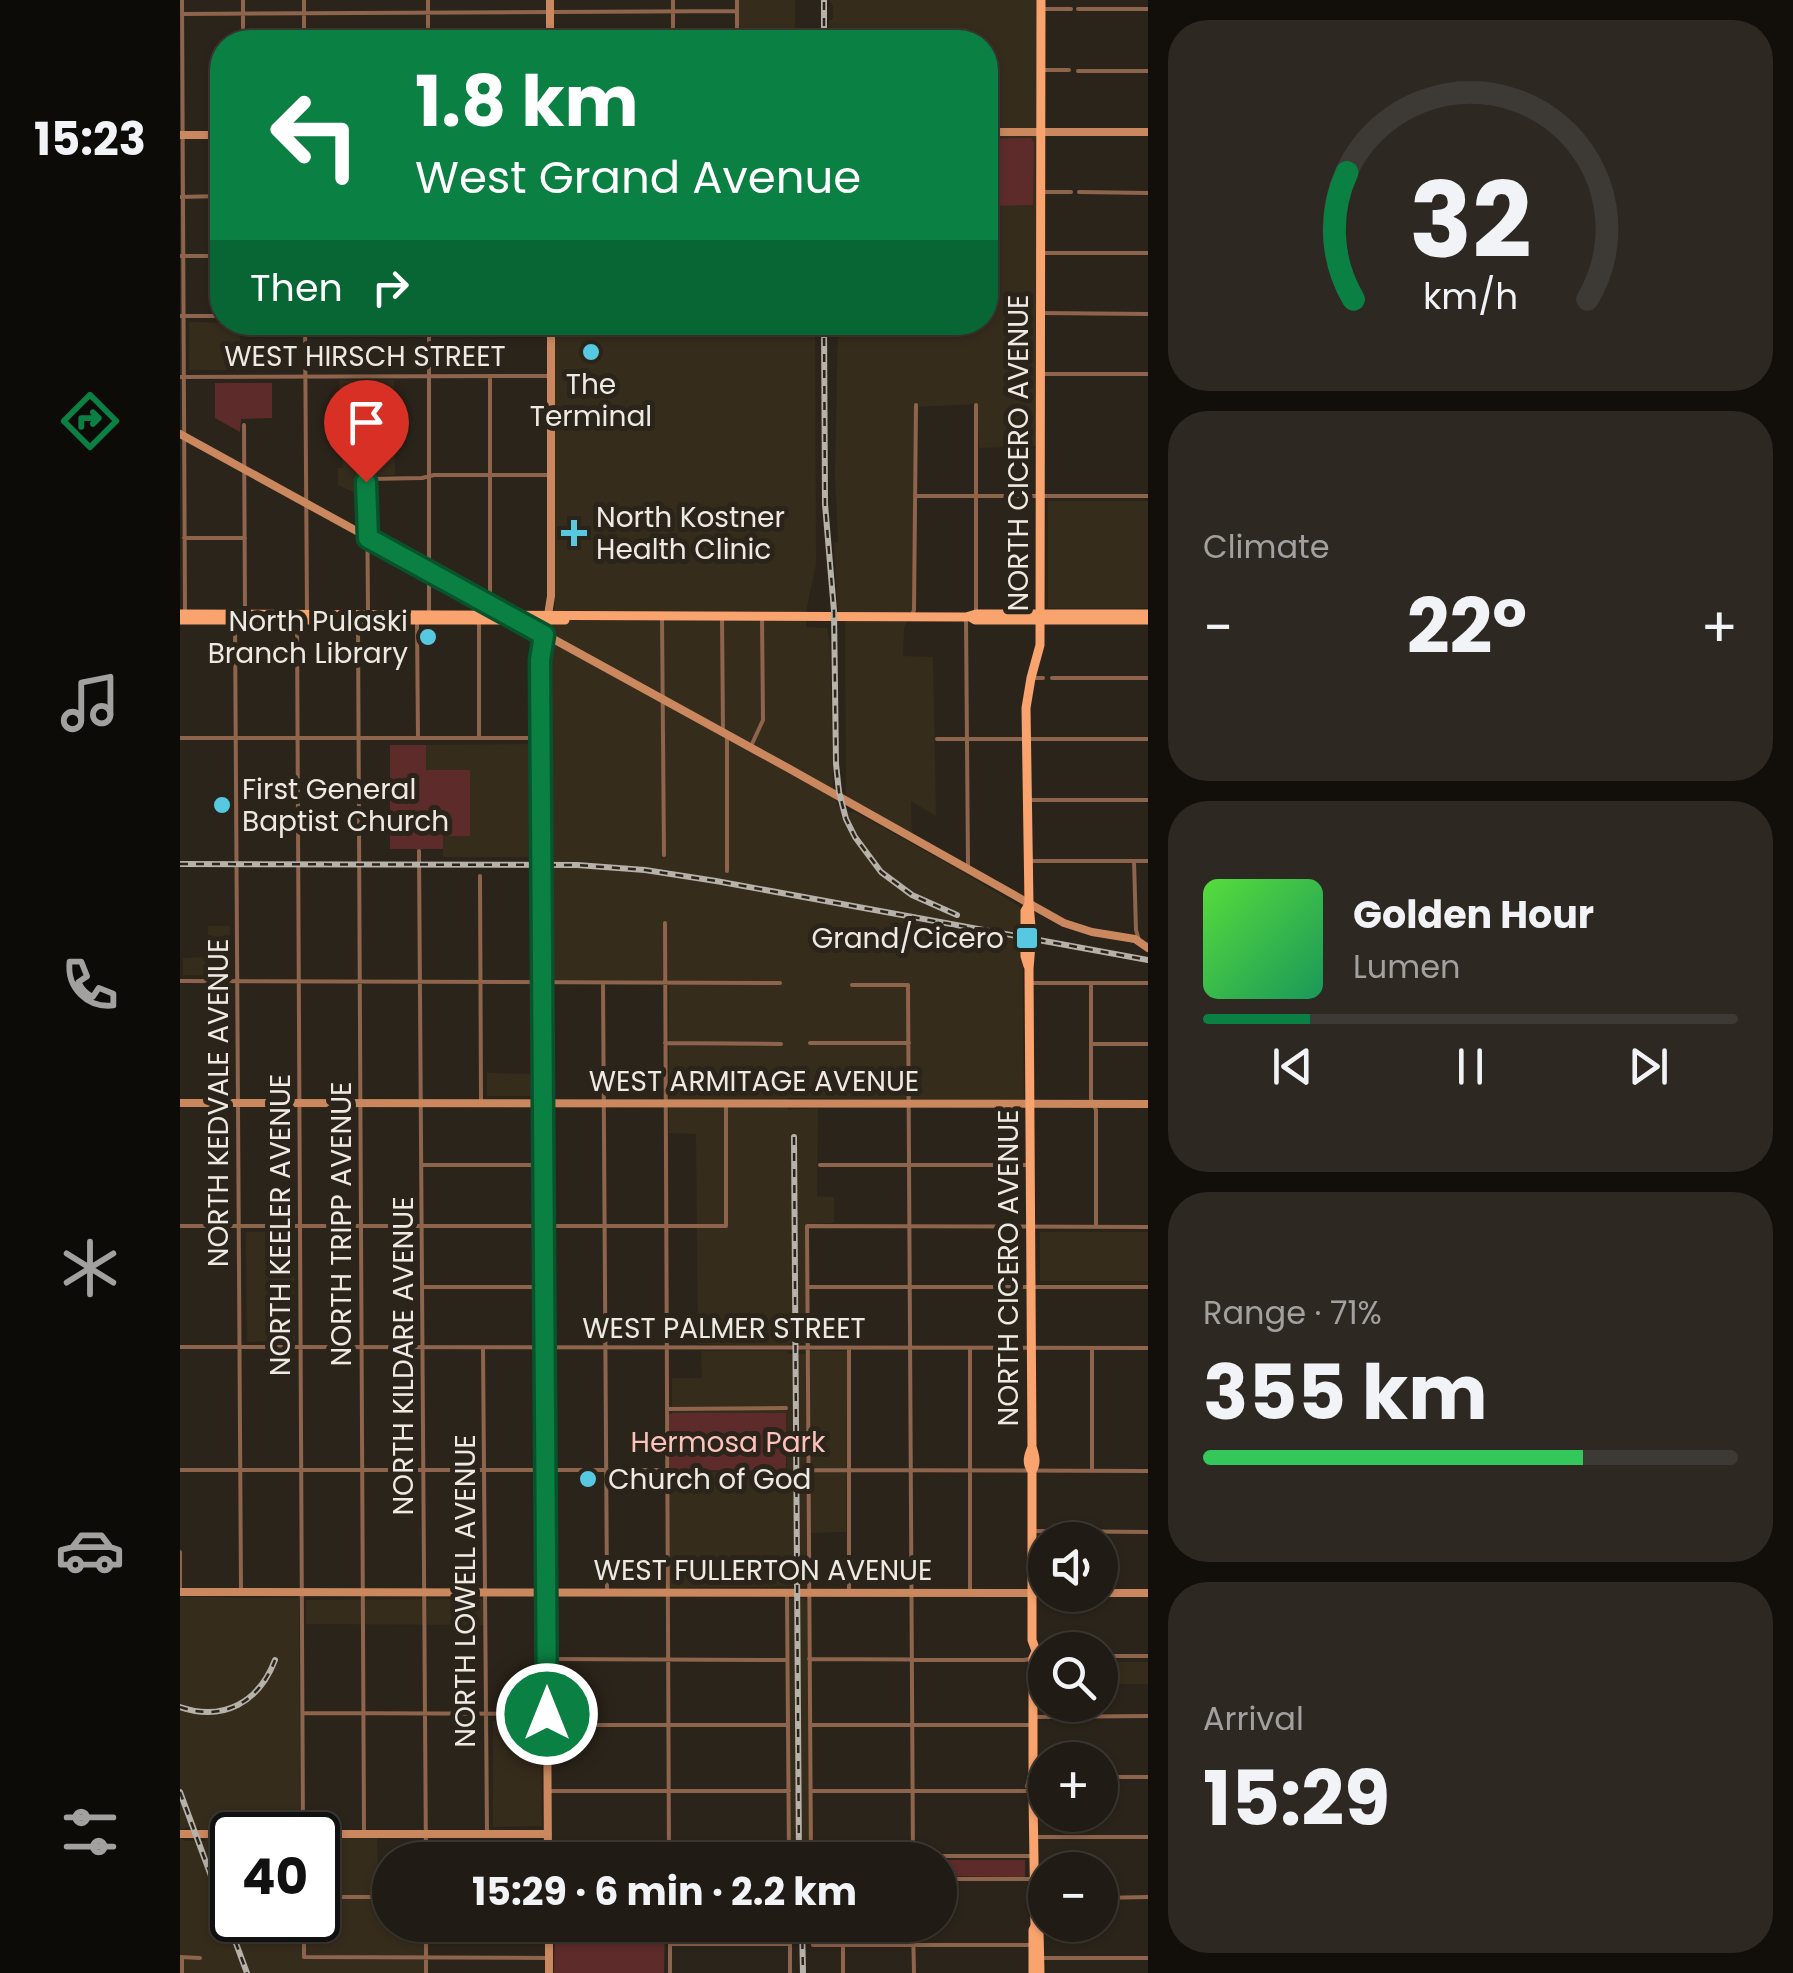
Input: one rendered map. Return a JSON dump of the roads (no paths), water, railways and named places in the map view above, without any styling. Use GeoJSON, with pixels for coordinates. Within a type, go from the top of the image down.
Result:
{"type":"FeatureCollection","features":[{"type":"Feature","properties":{"kind":"main road"},"geometry":{"type":"LineString","coordinates":[[550,0],[550,30]]}},
{"type":"Feature","properties":{"kind":"main road","name":"NORTH CICERO AVENUE"},"geometry":{"type":"LineString","coordinates":[[1028,927],[1026,708],[1040,645],[1041,4]]}},
{"type":"Feature","properties":{"kind":"main road"},"geometry":{"type":"LineString","coordinates":[[998,132],[1148,132]]}},
{"type":"Feature","properties":{"kind":"main road"},"geometry":{"type":"LineString","coordinates":[[181,136],[210,135]]}},
{"type":"Feature","properties":{"kind":"main road"},"geometry":{"type":"LineString","coordinates":[[548,1842],[540,660],[551,584],[551,335]]}},
{"type":"Feature","properties":{"kind":"main road"},"geometry":{"type":"LineString","coordinates":[[182,435],[1029,904],[1082,930],[1139,940],[1148,952]]}},
{"type":"Feature","properties":{"kind":"main road"},"geometry":{"type":"LineString","coordinates":[[479,618],[505,614],[574,620],[1148,617]]}},
{"type":"Feature","properties":{"kind":"main road"},"geometry":{"type":"LineString","coordinates":[[182,617],[518,621],[548,617]]}},
{"type":"Feature","properties":{"kind":"main road","name":"NORTH CICERO AVENUE"},"geometry":{"type":"LineString","coordinates":[[1028,944],[1025,956],[1029,968],[1032,1447],[1028,1465],[1032,1471],[1032,1522]]}},
{"type":"Feature","properties":{"kind":"main road","name":"WEST ARMITAGE AVENUE"},"geometry":{"type":"LineString","coordinates":[[180,1103],[1148,1104]]}},
{"type":"Feature","properties":{"kind":"main road","name":"WEST FULLERTON AVENUE"},"geometry":{"type":"LineString","coordinates":[[180,1592],[1028,1593]]}},
{"type":"Feature","properties":{"kind":"main road"},"geometry":{"type":"LineString","coordinates":[[1118,1592],[1148,1592]]}},
{"type":"Feature","properties":{"kind":"main road","name":"NORTH CICERO AVENUE"},"geometry":{"type":"LineString","coordinates":[[1034,1832],[1034,1852]]}},
{"type":"Feature","properties":{"kind":"main road"},"geometry":{"type":"LineString","coordinates":[[180,1834],[210,1834]]}},
{"type":"Feature","properties":{"kind":"main road"},"geometry":{"type":"LineString","coordinates":[[340,1834],[548,1834]]}},
{"type":"Feature","properties":{"kind":"main road"},"geometry":{"type":"LineString","coordinates":[[549,1942],[549,1973]]}},
{"type":"Feature","properties":{"kind":"main road","name":"NORTH CICERO AVENUE"},"geometry":{"type":"LineString","coordinates":[[1035,1942],[1036,1973]]}},
{"type":"Feature","properties":{"kind":"street"},"geometry":{"type":"LineString","coordinates":[[182,0],[182,617]]}},
{"type":"Feature","properties":{"kind":"street"},"geometry":{"type":"LineString","coordinates":[[243,0],[243,30]]}},
{"type":"Feature","properties":{"kind":"street"},"geometry":{"type":"LineString","coordinates":[[304,0],[304,30]]}},
{"type":"Feature","properties":{"kind":"street"},"geometry":{"type":"LineString","coordinates":[[428,0],[428,30]]}},
{"type":"Feature","properties":{"kind":"street"},"geometry":{"type":"LineString","coordinates":[[673,0],[673,30]]}},
{"type":"Feature","properties":{"kind":"street"},"geometry":{"type":"LineString","coordinates":[[737,0],[737,30]]}},
{"type":"Feature","properties":{"kind":"street"},"geometry":{"type":"LineString","coordinates":[[1041,4],[1070,9]]}},
{"type":"Feature","properties":{"kind":"street"},"geometry":{"type":"LineString","coordinates":[[1078,9],[1148,9]]}},
{"type":"Feature","properties":{"kind":"street"},"geometry":{"type":"LineString","coordinates":[[181,14],[737,12]]}},
{"type":"Feature","properties":{"kind":"street"},"geometry":{"type":"LineString","coordinates":[[1041,70],[1068,70]]}},
{"type":"Feature","properties":{"kind":"street"},"geometry":{"type":"LineString","coordinates":[[1078,71],[1148,71]]}},
{"type":"Feature","properties":{"kind":"street"},"geometry":{"type":"LineString","coordinates":[[1040,192],[1071,192]]}},
{"type":"Feature","properties":{"kind":"street"},"geometry":{"type":"LineString","coordinates":[[1079,192],[1148,192]]}},
{"type":"Feature","properties":{"kind":"street"},"geometry":{"type":"LineString","coordinates":[[181,196],[210,196]]}},
{"type":"Feature","properties":{"kind":"street"},"geometry":{"type":"LineString","coordinates":[[1040,253],[1148,253]]}},
{"type":"Feature","properties":{"kind":"street"},"geometry":{"type":"LineString","coordinates":[[182,256],[210,256]]}},
{"type":"Feature","properties":{"kind":"street"},"geometry":{"type":"LineString","coordinates":[[1040,313],[1148,314]]}},
{"type":"Feature","properties":{"kind":"street"},"geometry":{"type":"LineString","coordinates":[[182,316],[210,316]]}},
{"type":"Feature","properties":{"kind":"street","name":"NORTH KEELER AVENUE"},"geometry":{"type":"LineString","coordinates":[[303,1812],[297,738],[306,504],[305,335]]}},
{"type":"Feature","properties":{"kind":"street"},"geometry":{"type":"LineString","coordinates":[[428,335],[430,618]]}},
{"type":"Feature","properties":{"kind":"street"},"geometry":{"type":"LineString","coordinates":[[1040,374],[1148,374]]}},
{"type":"Feature","properties":{"kind":"street"},"geometry":{"type":"LineString","coordinates":[[490,376],[490,606]]}},
{"type":"Feature","properties":{"kind":"street","name":"WEST HIRSCH STREET"},"geometry":{"type":"LineString","coordinates":[[182,377],[551,376]]}},
{"type":"Feature","properties":{"kind":"street"},"geometry":{"type":"LineString","coordinates":[[968,870],[967,740],[976,404]]}},
{"type":"Feature","properties":{"kind":"street"},"geometry":{"type":"LineString","coordinates":[[911,617],[916,405]]}},
{"type":"Feature","properties":{"kind":"street","name":"NORTH KEDVALE AVENUE"},"geometry":{"type":"LineString","coordinates":[[241,1592],[236,738],[245,538],[244,425]]}},
{"type":"Feature","properties":{"kind":"street"},"geometry":{"type":"LineString","coordinates":[[429,477],[551,476]]}},
{"type":"Feature","properties":{"kind":"street","name":"NORTH TRIPP AVENUE"},"geometry":{"type":"LineString","coordinates":[[364,1834],[358,738],[368,538],[366,482],[429,477]]}},
{"type":"Feature","properties":{"kind":"street"},"geometry":{"type":"LineString","coordinates":[[916,496],[1148,496]]}},
{"type":"Feature","properties":{"kind":"street"},"geometry":{"type":"LineString","coordinates":[[184,538],[245,538]]}},
{"type":"Feature","properties":{"kind":"street"},"geometry":{"type":"LineString","coordinates":[[662,617],[664,855]]}},
{"type":"Feature","properties":{"kind":"street"},"geometry":{"type":"LineString","coordinates":[[722,617],[727,870]]}},
{"type":"Feature","properties":{"kind":"street"},"geometry":{"type":"LineString","coordinates":[[750,749],[763,720],[768,617]]}},
{"type":"Feature","properties":{"kind":"street"},"geometry":{"type":"LineString","coordinates":[[417,618],[418,738]]}},
{"type":"Feature","properties":{"kind":"street"},"geometry":{"type":"LineString","coordinates":[[479,618],[479,738]]}},
{"type":"Feature","properties":{"kind":"street"},"geometry":{"type":"LineString","coordinates":[[1031,678],[1043,678]]}},
{"type":"Feature","properties":{"kind":"street"},"geometry":{"type":"LineString","coordinates":[[1052,678],[1148,678]]}},
{"type":"Feature","properties":{"kind":"street"},"geometry":{"type":"LineString","coordinates":[[180,738],[541,738]]}},
{"type":"Feature","properties":{"kind":"street"},"geometry":{"type":"LineString","coordinates":[[937,740],[1148,740]]}},
{"type":"Feature","properties":{"kind":"street"},"geometry":{"type":"LineString","coordinates":[[1027,800],[1148,800]]}},
{"type":"Feature","properties":{"kind":"street","name":"NORTH KILDARE AVENUE"},"geometry":{"type":"LineString","coordinates":[[419,851],[426,1842]]}},
{"type":"Feature","properties":{"kind":"street"},"geometry":{"type":"LineString","coordinates":[[1028,861],[1148,861]]}},
{"type":"Feature","properties":{"kind":"street"},"geometry":{"type":"LineString","coordinates":[[1134,861],[1139,940]]}},
{"type":"Feature","properties":{"kind":"street"},"geometry":{"type":"LineString","coordinates":[[480,876],[481,1104]]}},
{"type":"Feature","properties":{"kind":"street"},"geometry":{"type":"LineString","coordinates":[[666,924],[669,1842]]}},
{"type":"Feature","properties":{"kind":"street"},"geometry":{"type":"LineString","coordinates":[[180,982],[780,983]]}},
{"type":"Feature","properties":{"kind":"street"},"geometry":{"type":"LineString","coordinates":[[603,983],[607,1593]]}},
{"type":"Feature","properties":{"kind":"street"},"geometry":{"type":"LineString","coordinates":[[1029,983],[1148,983]]}},
{"type":"Feature","properties":{"kind":"street"},"geometry":{"type":"LineString","coordinates":[[1091,983],[1096,1227]]}},
{"type":"Feature","properties":{"kind":"street"},"geometry":{"type":"LineString","coordinates":[[852,985],[908,985],[913,1842]]}},
{"type":"Feature","properties":{"kind":"street"},"geometry":{"type":"LineString","coordinates":[[665,1043],[781,1044]]}},
{"type":"Feature","properties":{"kind":"street"},"geometry":{"type":"LineString","coordinates":[[810,1043],[908,1043]]}},
{"type":"Feature","properties":{"kind":"street"},"geometry":{"type":"LineString","coordinates":[[1091,1044],[1148,1044]]}},
{"type":"Feature","properties":{"kind":"street"},"geometry":{"type":"LineString","coordinates":[[180,1226],[726,1226],[726,1104]]}},
{"type":"Feature","properties":{"kind":"street"},"geometry":{"type":"LineString","coordinates":[[422,1165],[544,1166]]}},
{"type":"Feature","properties":{"kind":"street"},"geometry":{"type":"LineString","coordinates":[[820,1165],[1030,1166]]}},
{"type":"Feature","properties":{"kind":"street"},"geometry":{"type":"LineString","coordinates":[[811,1842],[808,1226],[1148,1227]]}},
{"type":"Feature","properties":{"kind":"street"},"geometry":{"type":"LineString","coordinates":[[423,1286],[544,1286]]}},
{"type":"Feature","properties":{"kind":"street"},"geometry":{"type":"LineString","coordinates":[[808,1287],[1148,1287]]}},
{"type":"Feature","properties":{"kind":"street","name":"WEST PALMER STREET"},"geometry":{"type":"LineString","coordinates":[[180,1347],[1148,1348]]}},
{"type":"Feature","properties":{"kind":"street","name":"NORTH LOWELL AVENUE"},"geometry":{"type":"LineString","coordinates":[[483,1348],[487,1834]]}},
{"type":"Feature","properties":{"kind":"street"},"geometry":{"type":"LineString","coordinates":[[849,1348],[849,1593]]}},
{"type":"Feature","properties":{"kind":"street"},"geometry":{"type":"LineString","coordinates":[[970,1348],[970,1593]]}},
{"type":"Feature","properties":{"kind":"street"},"geometry":{"type":"LineString","coordinates":[[1092,1348],[1092,1471]]}},
{"type":"Feature","properties":{"kind":"street"},"geometry":{"type":"LineString","coordinates":[[667,1409],[786,1408]]}},
{"type":"Feature","properties":{"kind":"street"},"geometry":{"type":"LineString","coordinates":[[180,1470],[667,1470]]}},
{"type":"Feature","properties":{"kind":"street"},"geometry":{"type":"LineString","coordinates":[[808,1470],[1148,1471]]}},
{"type":"Feature","properties":{"kind":"street"},"geometry":{"type":"LineString","coordinates":[[1118,1532],[1148,1532]]}},
{"type":"Feature","properties":{"kind":"street"},"geometry":{"type":"LineString","coordinates":[[180,1552],[180,1592]]}},
{"type":"Feature","properties":{"kind":"street"},"geometry":{"type":"LineString","coordinates":[[787,1593],[788,1842]]}},
{"type":"Feature","properties":{"kind":"street"},"geometry":{"type":"LineString","coordinates":[[1118,1656],[1148,1656]]}},
{"type":"Feature","properties":{"kind":"street"},"geometry":{"type":"LineString","coordinates":[[809,1659],[1028,1658]]}},
{"type":"Feature","properties":{"kind":"street"},"geometry":{"type":"LineString","coordinates":[[547,1659],[788,1660]]}},
{"type":"Feature","properties":{"kind":"street"},"geometry":{"type":"LineString","coordinates":[[302,1713],[547,1714]]}},
{"type":"Feature","properties":{"kind":"street"},"geometry":{"type":"LineString","coordinates":[[1118,1717],[1148,1716]]}},
{"type":"Feature","properties":{"kind":"street"},"geometry":{"type":"LineString","coordinates":[[810,1725],[1028,1721]]}},
{"type":"Feature","properties":{"kind":"street"},"geometry":{"type":"LineString","coordinates":[[547,1725],[788,1725]]}},
{"type":"Feature","properties":{"kind":"street"},"geometry":{"type":"LineString","coordinates":[[1118,1777],[1148,1777]]}},
{"type":"Feature","properties":{"kind":"street"},"geometry":{"type":"LineString","coordinates":[[548,1791],[788,1791]]}},
{"type":"Feature","properties":{"kind":"street"},"geometry":{"type":"LineString","coordinates":[[810,1791],[1028,1794]]}},
{"type":"Feature","properties":{"kind":"street"},"geometry":{"type":"LineString","coordinates":[[1034,1837],[1148,1837]]}},
{"type":"Feature","properties":{"kind":"street"},"geometry":{"type":"LineString","coordinates":[[957,1857],[1028,1856]]}},
{"type":"Feature","properties":{"kind":"street"},"geometry":{"type":"LineString","coordinates":[[957,1879],[1028,1879]]}},
{"type":"Feature","properties":{"kind":"street"},"geometry":{"type":"LineString","coordinates":[[340,1897],[372,1897]]}},
{"type":"Feature","properties":{"kind":"street"},"geometry":{"type":"LineString","coordinates":[[1118,1898],[1148,1898]]}},
{"type":"Feature","properties":{"kind":"street"},"geometry":{"type":"LineString","coordinates":[[304,1942],[304,1958],[549,1958]]}},
{"type":"Feature","properties":{"kind":"street"},"geometry":{"type":"LineString","coordinates":[[426,1942],[426,1973]]}},
{"type":"Feature","properties":{"kind":"street"},"geometry":{"type":"LineString","coordinates":[[813,1942],[1036,1945]]}},
{"type":"Feature","properties":{"kind":"street"},"geometry":{"type":"LineString","coordinates":[[670,1973],[670,1944],[790,1944],[790,1973]]}},
{"type":"Feature","properties":{"kind":"street"},"geometry":{"type":"LineString","coordinates":[[914,1944],[914,1973]]}},
{"type":"Feature","properties":{"kind":"street"},"geometry":{"type":"LineString","coordinates":[[843,1945],[843,1973]]}},
{"type":"Feature","properties":{"kind":"street"},"geometry":{"type":"LineString","coordinates":[[182,1973],[181,1958],[200,1958]]}},
{"type":"Feature","properties":{"kind":"street"},"geometry":{"type":"LineString","coordinates":[[1036,1958],[1148,1958]]}},
{"type":"Feature","properties":{"kind":"railway"},"geometry":{"type":"LineString","coordinates":[[824,0],[824,30]]}},
{"type":"Feature","properties":{"kind":"railway"},"geometry":{"type":"LineString","coordinates":[[824,335],[825,504],[834,611],[839,792],[855,837],[881,872],[912,895],[957,915]]}},
{"type":"Feature","properties":{"kind":"railway"},"geometry":{"type":"LineString","coordinates":[[180,864],[577,865],[645,870],[1148,960]]}},
{"type":"Feature","properties":{"kind":"railway"},"geometry":{"type":"LineString","coordinates":[[794,1137],[799,1842]]}},
{"type":"Feature","properties":{"kind":"railway"},"geometry":{"type":"LineString","coordinates":[[180,1707],[211,1712],[238,1705],[260,1687],[275,1660]]}},
{"type":"Feature","properties":{"kind":"railway"},"geometry":{"type":"LineString","coordinates":[[180,1792],[247,1973]]}},
{"type":"Feature","properties":{"kind":"railway"},"geometry":{"type":"LineString","coordinates":[[802,1942],[803,1973]]}},
{"type":"Feature","properties":{"kind":"place","name":"The Terminal"},"geometry":{"type":"Point","coordinates":[591,352]}},
{"type":"Feature","properties":{"kind":"place","name":"North Kostner Health Clinic"},"geometry":{"type":"Point","coordinates":[574,533]}},
{"type":"Feature","properties":{"kind":"place","name":"North Pulaski Branch Library"},"geometry":{"type":"Point","coordinates":[428,637]}},
{"type":"Feature","properties":{"kind":"place","name":"First General Baptist Church"},"geometry":{"type":"Point","coordinates":[222,805]}},
{"type":"Feature","properties":{"kind":"place","name":"Grand/Cicero"},"geometry":{"type":"Point","coordinates":[1027,938]}},
{"type":"Feature","properties":{"kind":"place","name":"Church of God"},"geometry":{"type":"Point","coordinates":[588,1479]}},
{"type":"Feature","properties":{"kind":"park label","name":"Hermosa Park"},"geometry":{"type":"Point","coordinates":[728,1442]}}]}
